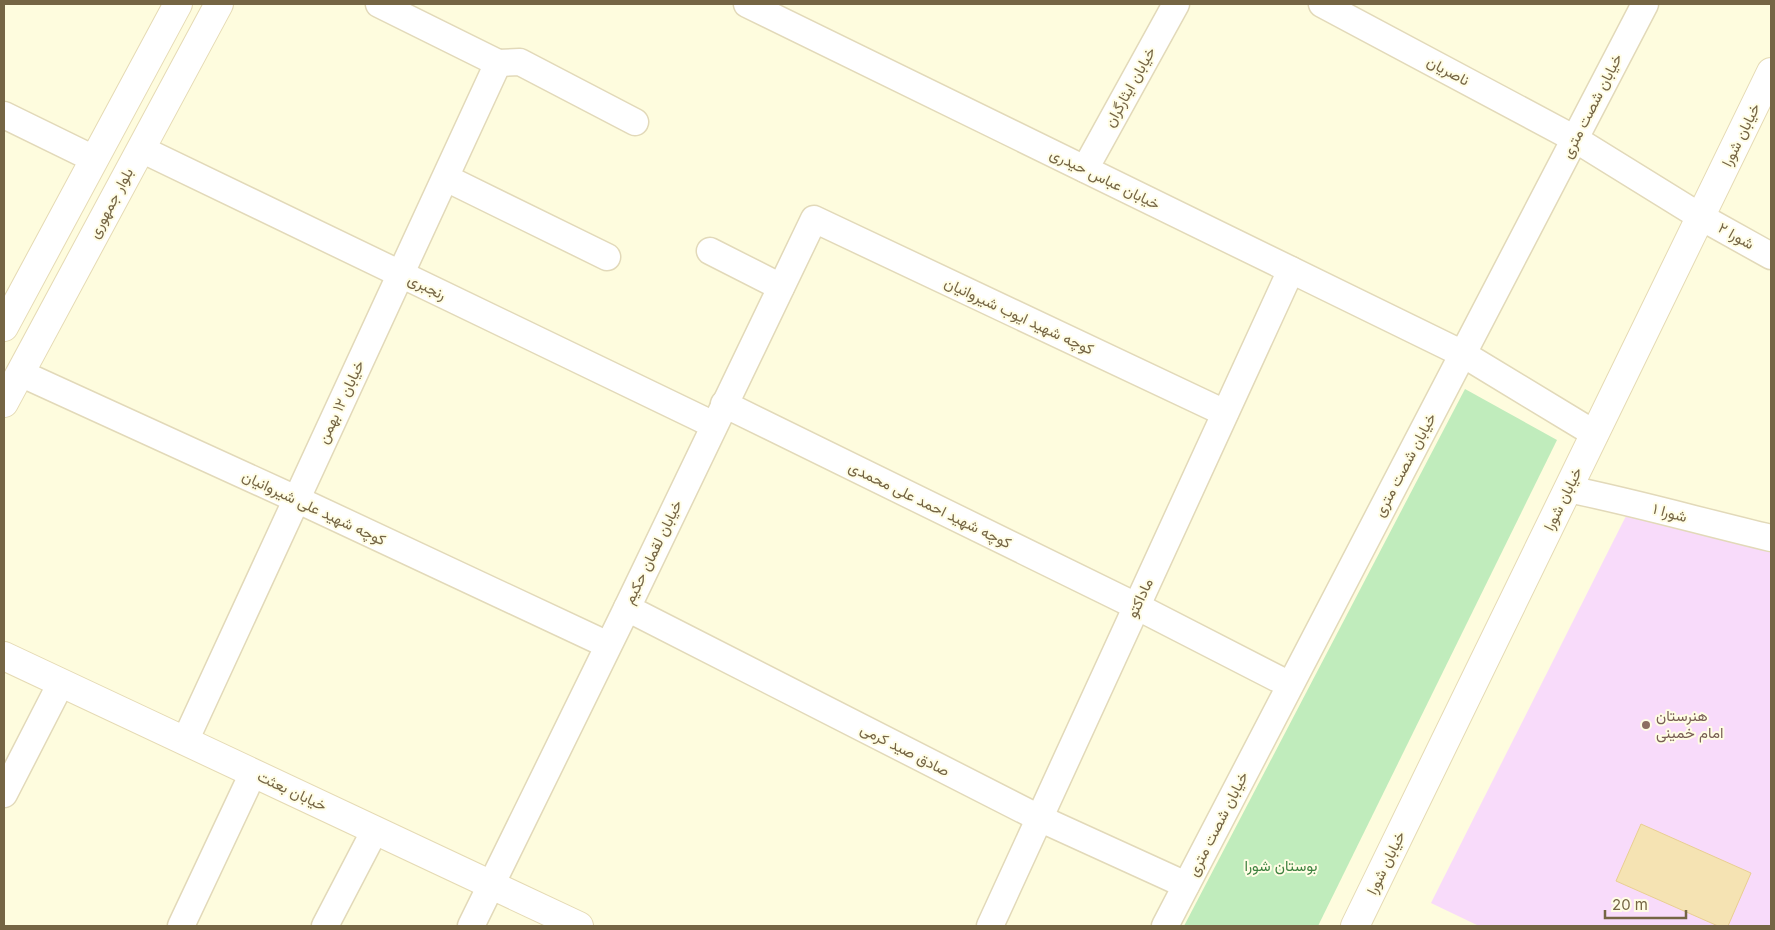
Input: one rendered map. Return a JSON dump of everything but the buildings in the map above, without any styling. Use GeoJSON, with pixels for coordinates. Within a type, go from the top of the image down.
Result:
{"type":"FeatureCollection","features":[{"type":"Feature","properties":{"kind":"street"},"geometry":{"type":"LineString","coordinates":[[5,321],[178,4]]}},
{"type":"Feature","properties":{"kind":"street","name":"بلوار جمهوری"},"geometry":{"type":"LineString","coordinates":[[4,403],[219,4]]}},
{"type":"Feature","properties":{"kind":"street"},"geometry":{"type":"LineString","coordinates":[[379,4],[498,63],[520,62],[635,122]]}},
{"type":"Feature","properties":{"kind":"street","name":"خیابان عباس حیدری"},"geometry":{"type":"LineString","coordinates":[[747,4],[1463,354],[1595,434]]}},
{"type":"Feature","properties":{"kind":"street","name":"خیابان ایثارگران"},"geometry":{"type":"LineString","coordinates":[[1084,169],[1176,4]]}},
{"type":"Feature","properties":{"kind":"street","name":"ناصریان"},"geometry":{"type":"LineString","coordinates":[[1322,4],[1574,139],[1701,217]]}},
{"type":"Feature","properties":{"kind":"street","name":"خیابان شصت متری"},"geometry":{"type":"LineString","coordinates":[[1165,926],[1645,4]]}},
{"type":"Feature","properties":{"kind":"street","name":"خیابان ۱۲ بهمن"},"geometry":{"type":"LineString","coordinates":[[185,741],[498,63]]}},
{"type":"Feature","properties":{"kind":"street","name":"خیابان شورا"},"geometry":{"type":"LineString","coordinates":[[1356,926],[1771,72]]}},
{"type":"Feature","properties":{"kind":"street"},"geometry":{"type":"LineString","coordinates":[[4,115],[94,159]]}},
{"type":"Feature","properties":{"kind":"street","name":"رنجبری"},"geometry":{"type":"LineString","coordinates":[[140,149],[402,274],[719,414]]}},
{"type":"Feature","properties":{"kind":"street"},"geometry":{"type":"LineString","coordinates":[[446,178],[607,257]]}},
{"type":"Feature","properties":{"kind":"street","name":"شورا ۲"},"geometry":{"type":"LineString","coordinates":[[1701,217],[1771,256]]}},
{"type":"Feature","properties":{"kind":"street","name":"خیابان لقمان حکیم"},"geometry":{"type":"LineString","coordinates":[[472,926],[814,219]]}},
{"type":"Feature","properties":{"kind":"street","name":"کوچه شهید ایوب شیروانیان"},"geometry":{"type":"LineString","coordinates":[[814,219],[1225,413]]}},
{"type":"Feature","properties":{"kind":"street"},"geometry":{"type":"LineString","coordinates":[[710,251],[781,286]]}},
{"type":"Feature","properties":{"kind":"street","name":"ماداکتو"},"geometry":{"type":"LineString","coordinates":[[990,926],[1291,270]]}},
{"type":"Feature","properties":{"kind":"street","name":"کوچه شهید علی شیروانیان"},"geometry":{"type":"LineString","coordinates":[[20,373],[296,499],[608,646]]}},
{"type":"Feature","properties":{"kind":"street","name":"کوچه شهید احمد علی محمدی"},"geometry":{"type":"LineString","coordinates":[[719,414],[1136,606],[1290,685]]}},
{"type":"Feature","properties":{"kind":"street","name":"شورا ۱"},"geometry":{"type":"LineString","coordinates":[[1568,489],[1629,502],[1771,538]]}},
{"type":"Feature","properties":{"kind":"street","name":"صادق صید کرمی"},"geometry":{"type":"LineString","coordinates":[[627,608],[1039,818],[1186,885]]}},
{"type":"Feature","properties":{"kind":"street","name":"خیابان بعثت"},"geometry":{"type":"LineString","coordinates":[[4,656],[579,926]]}},
{"type":"Feature","properties":{"kind":"street"},"geometry":{"type":"LineString","coordinates":[[4,794],[61,683]]}},
{"type":"Feature","properties":{"kind":"street"},"geometry":{"type":"LineString","coordinates":[[181,926],[253,773]]}},
{"type":"Feature","properties":{"kind":"street"},"geometry":{"type":"LineString","coordinates":[[325,926],[374,830]]}},
{"type":"Feature","properties":{"kind":"shaded area","name":"هنرستان امام خمینی"},"geometry":{"type":"Polygon","coordinates":[[[1628,512],[1771,546],[1771,926],[1479,926],[1431,903],[1628,512]]]}},
{"type":"Feature","properties":{"kind":"green space","name":"بوستان شورا"},"geometry":{"type":"Polygon","coordinates":[[[1465,389],[1557,440],[1318,926],[1184,926],[1465,389]]]}},
{"type":"Feature","properties":{"kind":"place","name":"هنرستان امام خمینی"},"geometry":{"type":"Point","coordinates":[1646,725]}}]}
